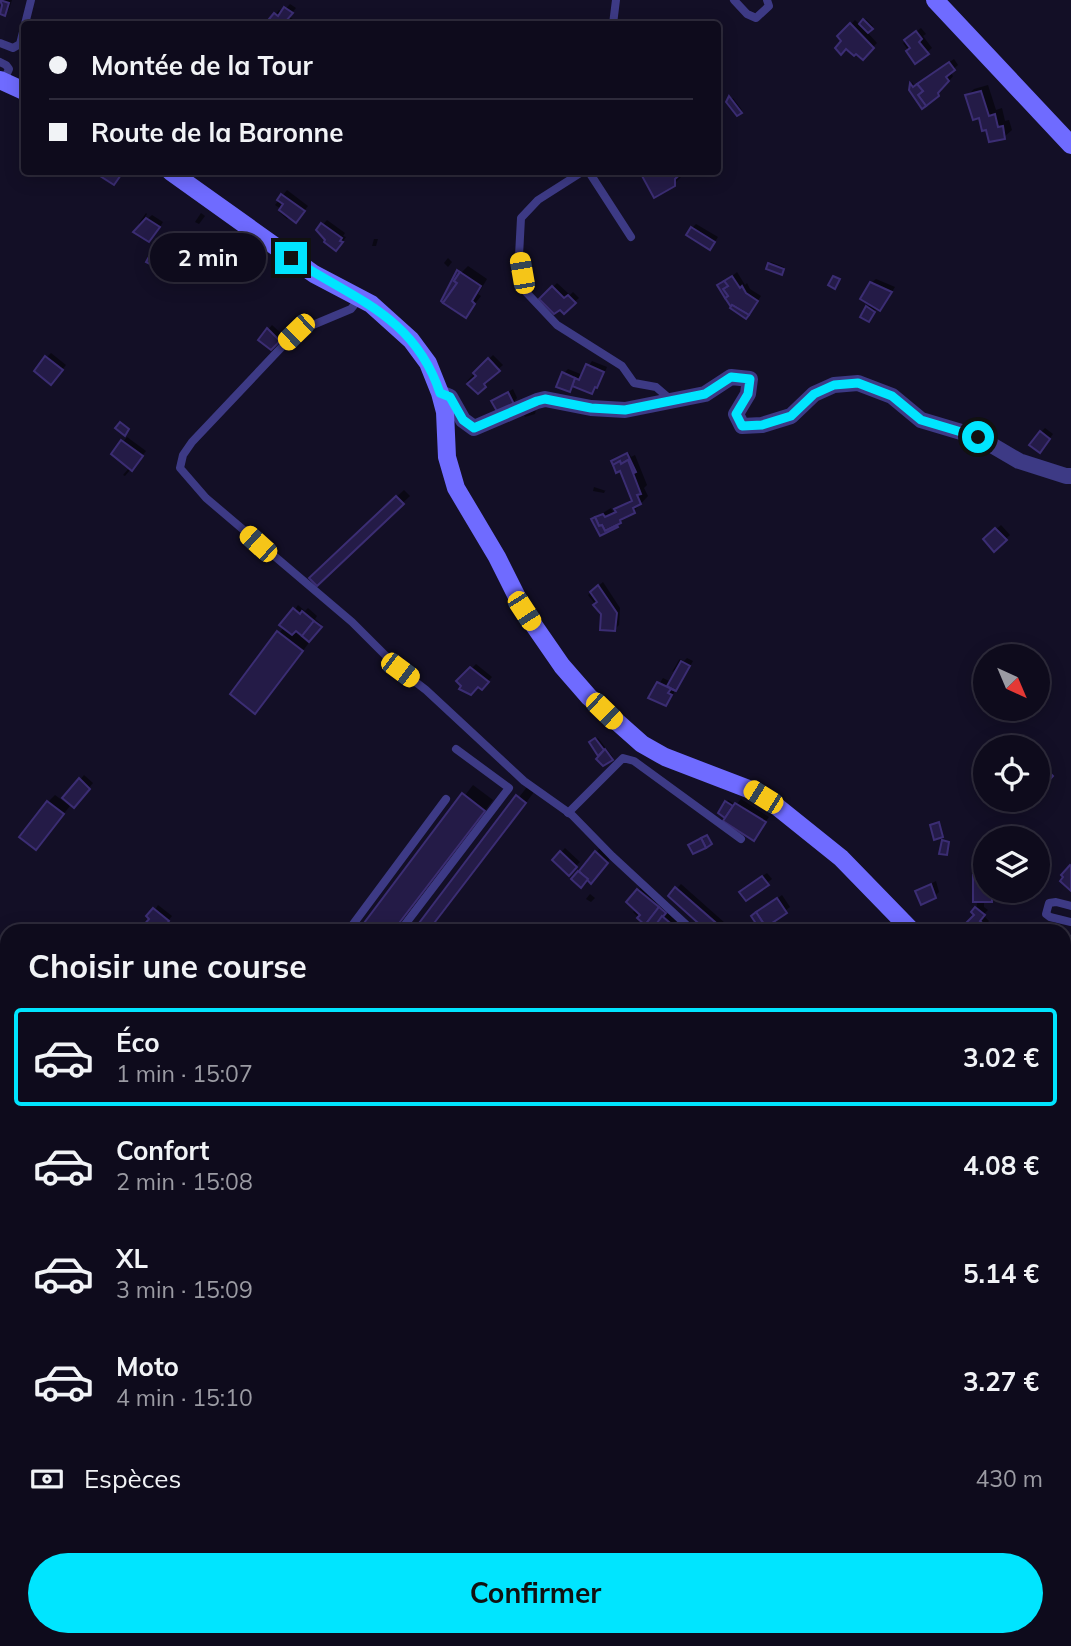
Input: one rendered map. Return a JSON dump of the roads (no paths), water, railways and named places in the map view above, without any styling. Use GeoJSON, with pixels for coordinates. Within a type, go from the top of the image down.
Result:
{"type":"FeatureCollection","features":[{"type":"Feature","properties":{"kind":"main road"},"geometry":{"type":"LineString","coordinates":[[935,0],[1071,145]]}},
{"type":"Feature","properties":{"kind":"main road"},"geometry":{"type":"LineString","coordinates":[[2,81],[21,90]]}},
{"type":"Feature","properties":{"kind":"main road"},"geometry":{"type":"LineString","coordinates":[[175,175],[303,266],[360,298],[389,318],[411,340],[428,363],[440,393],[447,457],[456,488],[497,557],[524,611],[562,666],[589,697],[642,744],[666,757],[751,790],[775,805],[849,866],[905,924]]}},
{"type":"Feature","properties":{"kind":"street"},"geometry":{"type":"LineString","coordinates":[[440,393],[450,397],[463,420],[474,428],[545,399],[591,408],[625,410],[705,394],[731,377],[750,379],[748,394],[736,414],[742,426],[762,425],[791,416],[814,394],[834,385],[858,383],[892,396],[921,420],[978,437],[1019,461],[1071,476]]}},
{"type":"Feature","properties":{"kind":"lane"},"geometry":{"type":"LineString","coordinates":[[26,21],[31,0]]}},
{"type":"Feature","properties":{"kind":"lane"},"geometry":{"type":"LineString","coordinates":[[613,21],[616,0]]}},
{"type":"Feature","properties":{"kind":"lane"},"geometry":{"type":"LineString","coordinates":[[734,0],[747,14],[757,18],[769,6],[767,0]]}},
{"type":"Feature","properties":{"kind":"lane"},"geometry":{"type":"LineString","coordinates":[[0,43],[13,48],[21,40]]}},
{"type":"Feature","properties":{"kind":"lane"},"geometry":{"type":"LineString","coordinates":[[0,62],[9,69],[2,81]]}},
{"type":"Feature","properties":{"kind":"lane"},"geometry":{"type":"LineString","coordinates":[[577,175],[538,200],[522,218],[519,256],[525,291],[557,325],[622,366],[634,383],[656,387],[673,401]]}},
{"type":"Feature","properties":{"kind":"lane"},"geometry":{"type":"LineString","coordinates":[[591,175],[631,237]]}},
{"type":"Feature","properties":{"kind":"lane"},"geometry":{"type":"LineString","coordinates":[[360,298],[351,309],[296,332],[192,442],[183,455],[180,468],[205,498],[352,622],[400,670],[426,690],[524,781],[568,813],[686,924]]}},
{"type":"Feature","properties":{"kind":"lane"},"geometry":{"type":"LineString","coordinates":[[405,924],[509,788],[456,748]]}},
{"type":"Feature","properties":{"kind":"lane"},"geometry":{"type":"LineString","coordinates":[[568,813],[623,758],[634,761],[741,839]]}},
{"type":"Feature","properties":{"kind":"lane"},"geometry":{"type":"LineString","coordinates":[[353,924],[446,799]]}},
{"type":"Feature","properties":{"kind":"lane"},"geometry":{"type":"LineString","coordinates":[[1071,906],[1049,903],[1045,914],[1071,922]]}}]}
